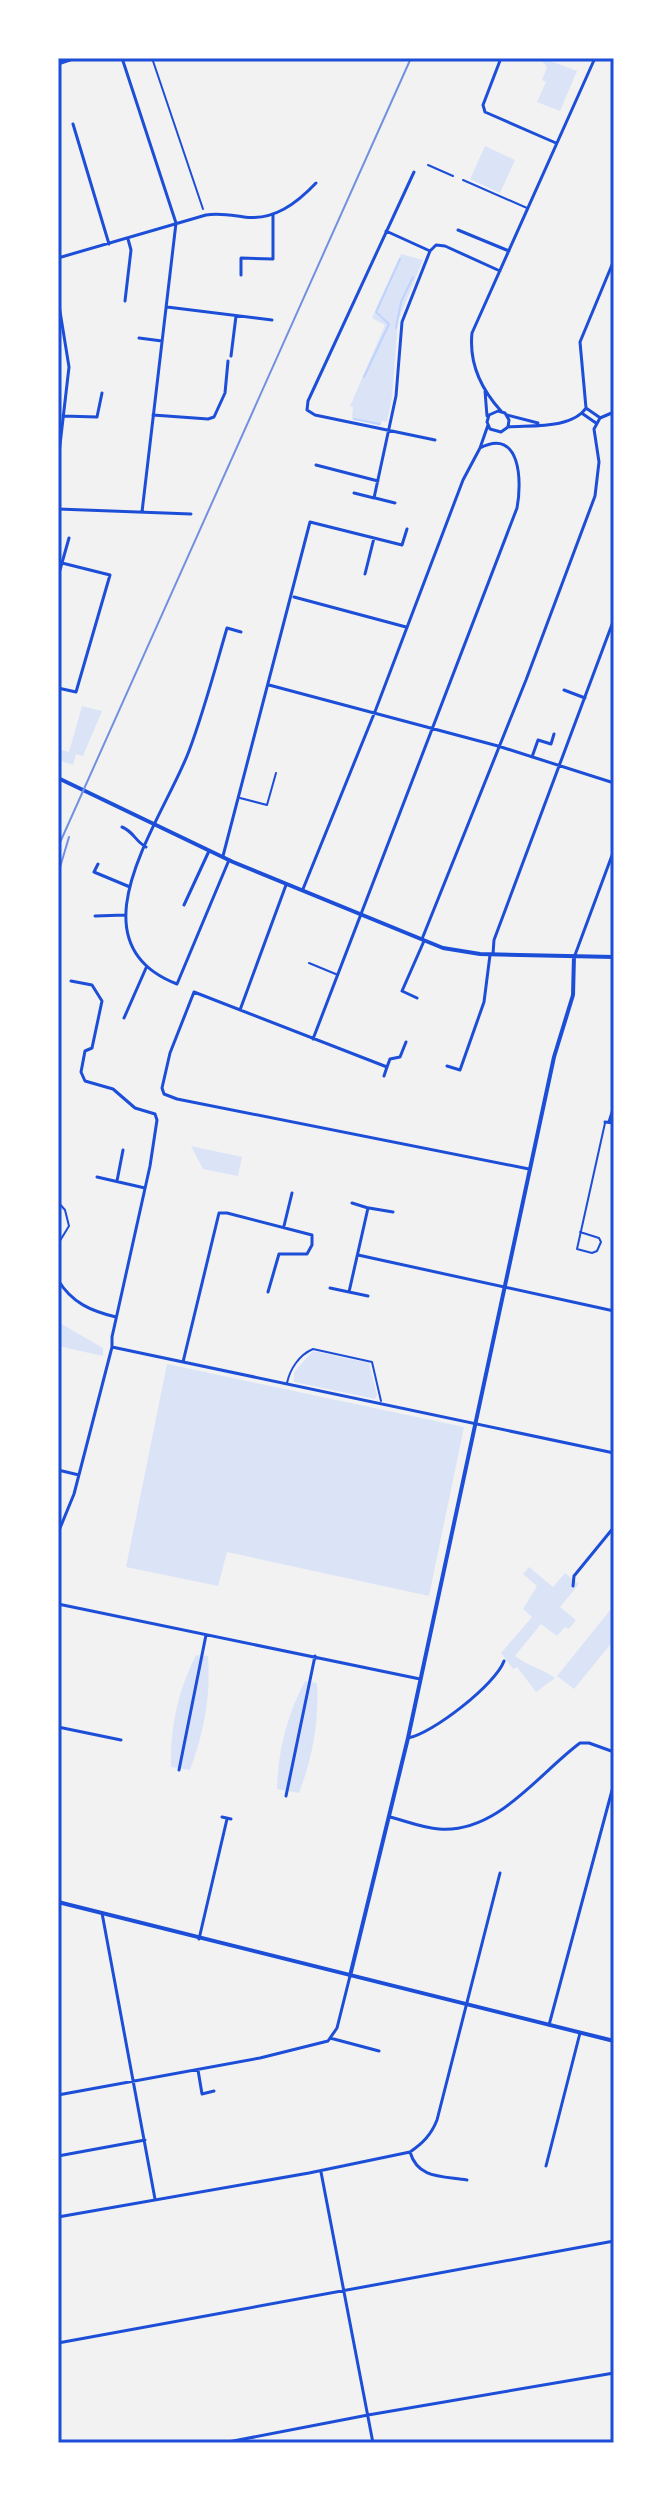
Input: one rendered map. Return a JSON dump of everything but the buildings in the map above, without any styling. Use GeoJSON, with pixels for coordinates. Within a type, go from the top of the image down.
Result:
{"type":"FeatureCollection","features":[{"type":"Feature","properties":{"kind":"street"},"geometry":{"type":"LineString","coordinates":[[58,64],[76,58]]}},
{"type":"Feature","properties":{"kind":"street"},"geometry":{"type":"LineString","coordinates":[[122,58],[176,223],[142,512]]}},
{"type":"Feature","properties":{"kind":"street"},"geometry":{"type":"LineString","coordinates":[[501,58],[483,105],[485,112],[556,143]]}},
{"type":"Feature","properties":{"kind":"street"},"geometry":{"type":"LineString","coordinates":[[547,424],[501,411],[485,388],[472,359],[472,333],[595,58]]}},
{"type":"Feature","properties":{"kind":"street"},"geometry":{"type":"LineString","coordinates":[[73,124],[109,244]]}},
{"type":"Feature","properties":{"kind":"street"},"geometry":{"type":"LineString","coordinates":[[414,172],[308,401],[307,410],[315,415],[435,440]]}},
{"type":"Feature","properties":{"kind":"street"},"geometry":{"type":"LineString","coordinates":[[58,258],[176,223],[225,212],[245,217],[273,214],[290,208],[316,183]]}},
{"type":"Feature","properties":{"kind":"street"},"geometry":{"type":"LineString","coordinates":[[241,275],[241,258],[273,259],[273,214]]}},
{"type":"Feature","properties":{"kind":"street"},"geometry":{"type":"LineString","coordinates":[[458,230],[509,251]]}},
{"type":"Feature","properties":{"kind":"street"},"geometry":{"type":"LineString","coordinates":[[386,231],[430,251]]}},
{"type":"Feature","properties":{"kind":"street"},"geometry":{"type":"LineString","coordinates":[[125,301],[131,250],[128,239]]}},
{"type":"Feature","properties":{"kind":"street"},"geometry":{"type":"LineString","coordinates":[[374,498],[396,396],[402,322],[430,251],[436,245],[445,246],[500,271]]}},
{"type":"Feature","properties":{"kind":"street"},"geometry":{"type":"LineString","coordinates":[[485,388],[488,422],[497,433],[508,428],[570,420],[582,414],[588,401],[580,360],[580,342],[614,260]]}},
{"type":"Feature","properties":{"kind":"street"},"geometry":{"type":"LineString","coordinates":[[58,299],[69,367],[58,462]]}},
{"type":"Feature","properties":{"kind":"street"},"geometry":{"type":"LineString","coordinates":[[167,307],[272,320]]}},
{"type":"Feature","properties":{"kind":"street"},"geometry":{"type":"LineString","coordinates":[[231,356],[236,316]]}},
{"type":"Feature","properties":{"kind":"street"},"geometry":{"type":"LineString","coordinates":[[139,338],[162,341]]}},
{"type":"Feature","properties":{"kind":"street"},"geometry":{"type":"LineString","coordinates":[[153,415],[214,417],[225,393],[228,361]]}},
{"type":"Feature","properties":{"kind":"street"},"geometry":{"type":"LineString","coordinates":[[63,416],[97,417],[102,393]]}},
{"type":"Feature","properties":{"kind":"street"},"geometry":{"type":"LineString","coordinates":[[586,408],[600,418]]}},
{"type":"Feature","properties":{"kind":"street"},"geometry":{"type":"LineString","coordinates":[[302,891],[463,480],[480,448],[492,413],[501,411]]}},
{"type":"Feature","properties":{"kind":"street"},"geometry":{"type":"LineString","coordinates":[[417,998],[402,991],[526,680],[597,488],[596,423],[614,412]]}},
{"type":"Feature","properties":{"kind":"street"},"geometry":{"type":"LineString","coordinates":[[582,414],[596,423]]}},
{"type":"Feature","properties":{"kind":"street"},"geometry":{"type":"LineString","coordinates":[[503,444],[508,428],[507,415]]}},
{"type":"Feature","properties":{"kind":"street"},"geometry":{"type":"LineString","coordinates":[[313,1039],[517,508],[520,494],[518,466],[513,454],[503,444],[491,442],[480,448]]}},
{"type":"Feature","properties":{"kind":"street"},"geometry":{"type":"LineString","coordinates":[[316,465],[378,481]]}},
{"type":"Feature","properties":{"kind":"street"},"geometry":{"type":"LineString","coordinates":[[354,493],[395,503]]}},
{"type":"Feature","properties":{"kind":"street"},"geometry":{"type":"LineString","coordinates":[[58,509],[191,514]]}},
{"type":"Feature","properties":{"kind":"street"},"geometry":{"type":"LineString","coordinates":[[241,632],[227,628],[189,751],[154,825],[130,887],[125,915],[131,947],[146,968],[177,984],[226,859],[310,522],[402,545],[407,529]]}},
{"type":"Feature","properties":{"kind":"street"},"geometry":{"type":"LineString","coordinates":[[58,577],[69,538]]}},
{"type":"Feature","properties":{"kind":"street"},"geometry":{"type":"LineString","coordinates":[[365,574],[374,538]]}},
{"type":"Feature","properties":{"kind":"street"},"geometry":{"type":"LineString","coordinates":[[58,688],[76,692],[110,575],[62,563]]}},
{"type":"Feature","properties":{"kind":"street"},"geometry":{"type":"LineString","coordinates":[[292,596],[406,627]]}},
{"type":"Feature","properties":{"kind":"street"},"geometry":{"type":"LineString","coordinates":[[447,1066],[460,1070],[484,1002],[494,940],[614,619]]}},
{"type":"Feature","properties":{"kind":"street"},"geometry":{"type":"LineString","coordinates":[[269,685],[498,746],[614,783]]}},
{"type":"Feature","properties":{"kind":"street"},"geometry":{"type":"LineString","coordinates":[[564,690],[585,698]]}},
{"type":"Feature","properties":{"kind":"street"},"geometry":{"type":"LineString","coordinates":[[532,757],[538,740],[551,744],[554,734]]}},
{"type":"Feature","properties":{"kind":"street"},"geometry":{"type":"LineString","coordinates":[[58,778],[226,859],[454,951],[491,955],[614,957]]}},
{"type":"Feature","properties":{"kind":"street"},"geometry":{"type":"LineString","coordinates":[[122,827],[129,829],[146,847]]}},
{"type":"Feature","properties":{"kind":"street"},"geometry":{"type":"LineString","coordinates":[[58,2095],[303,2049],[330,2038],[337,2028],[390,1817],[529,1169],[554,1057],[570,1007],[574,956],[614,850]]}},
{"type":"Feature","properties":{"kind":"street"},"geometry":{"type":"LineString","coordinates":[[184,905],[209,851]]}},
{"type":"Feature","properties":{"kind":"street"},"geometry":{"type":"LineString","coordinates":[[98,864],[94,872],[130,887]]}},
{"type":"Feature","properties":{"kind":"street"},"geometry":{"type":"LineString","coordinates":[[240,1010],[286,885]]}},
{"type":"Feature","properties":{"kind":"street"},"geometry":{"type":"LineString","coordinates":[[95,916],[125,915]]}},
{"type":"Feature","properties":{"kind":"street"},"geometry":{"type":"LineString","coordinates":[[124,1018],[146,968]]}},
{"type":"Feature","properties":{"kind":"street"},"geometry":{"type":"LineString","coordinates":[[58,1533],[74,1494],[112,1347],[157,1120],[155,1114],[135,1108],[113,1089],[88,1083],[83,1078],[81,1072],[85,1051],[92,1048],[102,1001],[92,985],[71,981]]}},
{"type":"Feature","properties":{"kind":"street"},"geometry":{"type":"LineString","coordinates":[[387,1067],[193,992],[162,1088],[166,1095],[177,1099],[529,1169]]}},
{"type":"Feature","properties":{"kind":"street"},"geometry":{"type":"LineString","coordinates":[[384,1076],[390,1059],[400,1057],[406,1042]]}},
{"type":"Feature","properties":{"kind":"street"},"geometry":{"type":"LineString","coordinates":[[609,1122],[614,1106]]}},
{"type":"Feature","properties":{"kind":"street"},"geometry":{"type":"LineString","coordinates":[[117,1181],[123,1150]]}},
{"type":"Feature","properties":{"kind":"street"},"geometry":{"type":"LineString","coordinates":[[97,1177],[145,1188]]}},
{"type":"Feature","properties":{"kind":"street"},"geometry":{"type":"LineString","coordinates":[[284,1226],[292,1193]]}},
{"type":"Feature","properties":{"kind":"street"},"geometry":{"type":"LineString","coordinates":[[352,1203],[393,1212]]}},
{"type":"Feature","properties":{"kind":"street"},"geometry":{"type":"LineString","coordinates":[[349,1292],[368,1208]]}},
{"type":"Feature","properties":{"kind":"street"},"geometry":{"type":"LineString","coordinates":[[183,1362],[217,1216],[227,1213],[310,1233],[312,1245],[307,1254],[279,1254],[268,1292]]}},
{"type":"Feature","properties":{"kind":"street"},"geometry":{"type":"LineString","coordinates":[[358,1255],[614,1311]]}},
{"type":"Feature","properties":{"kind":"street"},"geometry":{"type":"LineString","coordinates":[[59,1283],[80,1305],[116,1317]]}},
{"type":"Feature","properties":{"kind":"street"},"geometry":{"type":"LineString","coordinates":[[330,1288],[368,1296]]}},
{"type":"Feature","properties":{"kind":"street"},"geometry":{"type":"LineString","coordinates":[[112,1347],[614,1453]]}},
{"type":"Feature","properties":{"kind":"street"},"geometry":{"type":"LineString","coordinates":[[58,1470],[79,1475]]}},
{"type":"Feature","properties":{"kind":"street"},"geometry":{"type":"LineString","coordinates":[[573,1586],[574,1576],[614,1527]]}},
{"type":"Feature","properties":{"kind":"street"},"geometry":{"type":"LineString","coordinates":[[58,1604],[420,1679]]}},
{"type":"Feature","properties":{"kind":"street"},"geometry":{"type":"LineString","coordinates":[[179,1770],[206,1635]]}},
{"type":"Feature","properties":{"kind":"street"},"geometry":{"type":"LineString","coordinates":[[286,1796],[315,1656]]}},
{"type":"Feature","properties":{"kind":"street"},"geometry":{"type":"LineString","coordinates":[[408,1738],[427,1732],[494,1679],[504,1661]]}},
{"type":"Feature","properties":{"kind":"street"},"geometry":{"type":"LineString","coordinates":[[58,1727],[121,1740]]}},
{"type":"Feature","properties":{"kind":"street"},"geometry":{"type":"LineString","coordinates":[[390,1817],[441,1829],[475,1824],[496,1814],[580,1743],[614,1752]]}},
{"type":"Feature","properties":{"kind":"street"},"geometry":{"type":"LineString","coordinates":[[549,2025],[614,1783]]}},
{"type":"Feature","properties":{"kind":"street"},"geometry":{"type":"LineString","coordinates":[[199,1939],[227,1819]]}},
{"type":"Feature","properties":{"kind":"street"},"geometry":{"type":"LineString","coordinates":[[58,2217],[410,2152],[427,2139],[434,2128],[500,1873]]}},
{"type":"Feature","properties":{"kind":"street"},"geometry":{"type":"LineString","coordinates":[[58,1902],[614,2041]]}},
{"type":"Feature","properties":{"kind":"street"},"geometry":{"type":"LineString","coordinates":[[102,1913],[155,2199]]}},
{"type":"Feature","properties":{"kind":"street"},"geometry":{"type":"LineString","coordinates":[[546,2166],[580,2033]]}},
{"type":"Feature","properties":{"kind":"street"},"geometry":{"type":"LineString","coordinates":[[330,2038],[379,2051]]}},
{"type":"Feature","properties":{"kind":"street"},"geometry":{"type":"LineString","coordinates":[[198,2070],[202,2094],[214,2091]]}},
{"type":"Feature","properties":{"kind":"street"},"geometry":{"type":"LineString","coordinates":[[58,2156],[145,2140]]}},
{"type":"Feature","properties":{"kind":"street"},"geometry":{"type":"LineString","coordinates":[[410,2152],[420,2171],[467,2180]]}},
{"type":"Feature","properties":{"kind":"street"},"geometry":{"type":"LineString","coordinates":[[321,2170],[373,2443]]}},
{"type":"Feature","properties":{"kind":"street"},"geometry":{"type":"LineString","coordinates":[[58,2343],[614,2241]]}},
{"type":"Feature","properties":{"kind":"street"},"geometry":{"type":"LineString","coordinates":[[223,2443],[614,2373]]}},
{"type":"Feature","properties":{"kind":"lane"},"geometry":{"type":"LineString","coordinates":[[152,58],[203,209]]}},
{"type":"Feature","properties":{"kind":"lane"},"geometry":{"type":"LineString","coordinates":[[428,165],[453,176]]}},
{"type":"Feature","properties":{"kind":"lane"},"geometry":{"type":"LineString","coordinates":[[463,180],[528,209]]}},
{"type":"Feature","properties":{"kind":"lane"},"geometry":{"type":"LineString","coordinates":[[240,798],[267,805],[276,773]]}},
{"type":"Feature","properties":{"kind":"lane"},"geometry":{"type":"LineString","coordinates":[[309,963],[338,975]]}},
{"type":"Feature","properties":{"kind":"lane"},"geometry":{"type":"LineString","coordinates":[[580,1232],[599,1238],[601,1246],[592,1253],[577,1249],[580,1232],[609,1122]]}},
{"type":"Feature","properties":{"kind":"lane"},"geometry":{"type":"LineString","coordinates":[[58,1202],[65,1210],[69,1226],[58,1244]]}},
{"type":"Feature","properties":{"kind":"lane"},"geometry":{"type":"LineString","coordinates":[[287,1384],[291,1368],[309,1349],[367,1360],[373,1365],[382,1404]]}},
{"type":"Feature","properties":{"kind":"shaded area"},"geometry":{"type":"Polygon","coordinates":[[[543,58],[577,71],[560,111],[537,102],[546,82],[542,80],[547,67],[543,58]]]}},
{"type":"Feature","properties":{"kind":"shaded area"},"geometry":{"type":"Polygon","coordinates":[[[485,146],[515,160],[500,193],[470,179],[485,146]]]}},
{"type":"Feature","properties":{"kind":"shaded area"},"geometry":{"type":"Polygon","coordinates":[[[401,254],[423,260],[398,321],[392,397],[387,422],[382,421],[380,426],[352,419],[353,407],[350,406],[385,325],[372,318],[401,254]]]}},
{"type":"Feature","properties":{"kind":"shaded area"},"geometry":{"type":"Polygon","coordinates":[[[82,706],[102,711],[83,756],[76,754],[73,765],[58,760],[58,749],[69,752],[82,706]]]}},
{"type":"Feature","properties":{"kind":"shaded area"},"geometry":{"type":"Polygon","coordinates":[[[191,1146],[242,1157],[238,1176],[203,1169],[191,1146]]]}},
{"type":"Feature","properties":{"kind":"shaded area"},"geometry":{"type":"Polygon","coordinates":[[[58,1322],[103,1348],[103,1356],[58,1346],[58,1322]]]}},
{"type":"Feature","properties":{"kind":"shaded area"},"geometry":{"type":"Polygon","coordinates":[[[313,1351],[369,1363],[377,1395],[375,1399],[294,1382],[294,1372],[313,1351]]]}},
{"type":"Feature","properties":{"kind":"shaded area"},"geometry":{"type":"Polygon","coordinates":[[[167,1364],[464,1427],[429,1596],[227,1552],[218,1586],[126,1567],[167,1364]]]}},
{"type":"Feature","properties":{"kind":"shaded area"},"geometry":{"type":"Polygon","coordinates":[[[529,1567],[553,1587],[565,1573],[579,1584],[560,1607],[576,1620],[569,1629],[565,1627],[557,1636],[541,1624],[515,1656],[555,1678],[536,1692],[517,1667],[513,1669],[501,1653],[532,1617],[523,1609],[537,1586],[523,1574],[529,1567]]]}},
{"type":"Feature","properties":{"kind":"shaded area"},"geometry":{"type":"Polygon","coordinates":[[[611,1609],[614,1611],[614,1640],[574,1689],[557,1676],[611,1609]]]}},
{"type":"Feature","properties":{"kind":"shaded area"},"geometry":{"type":"Polygon","coordinates":[[[196,1655],[208,1656],[208,1686],[203,1728],[190,1770],[171,1767],[171,1752],[180,1695],[196,1655]]]}},
{"type":"Feature","properties":{"kind":"shaded area"},"geometry":{"type":"Polygon","coordinates":[[[305,1681],[317,1683],[317,1711],[308,1766],[299,1793],[277,1789],[288,1720],[305,1681]]]}},
{"type":"Feature","properties":{"kind":"waterway"},"geometry":{"type":"LineString","coordinates":[[364,377],[389,324],[376,312],[400,259]]}},
{"type":"Feature","properties":{"kind":"waterway"},"geometry":{"type":"LineString","coordinates":[[396,328],[401,302],[413,277]]}},
{"type":"Feature","properties":{"kind":"waterway"},"geometry":{"type":"LineString","coordinates":[[354,419],[380,424]]}},
{"type":"Feature","properties":{"kind":"railway"},"geometry":{"type":"LineString","coordinates":[[58,847],[411,58]]}},
{"type":"Feature","properties":{"kind":"railway"},"geometry":{"type":"LineString","coordinates":[[58,874],[69,837]]}}]}
